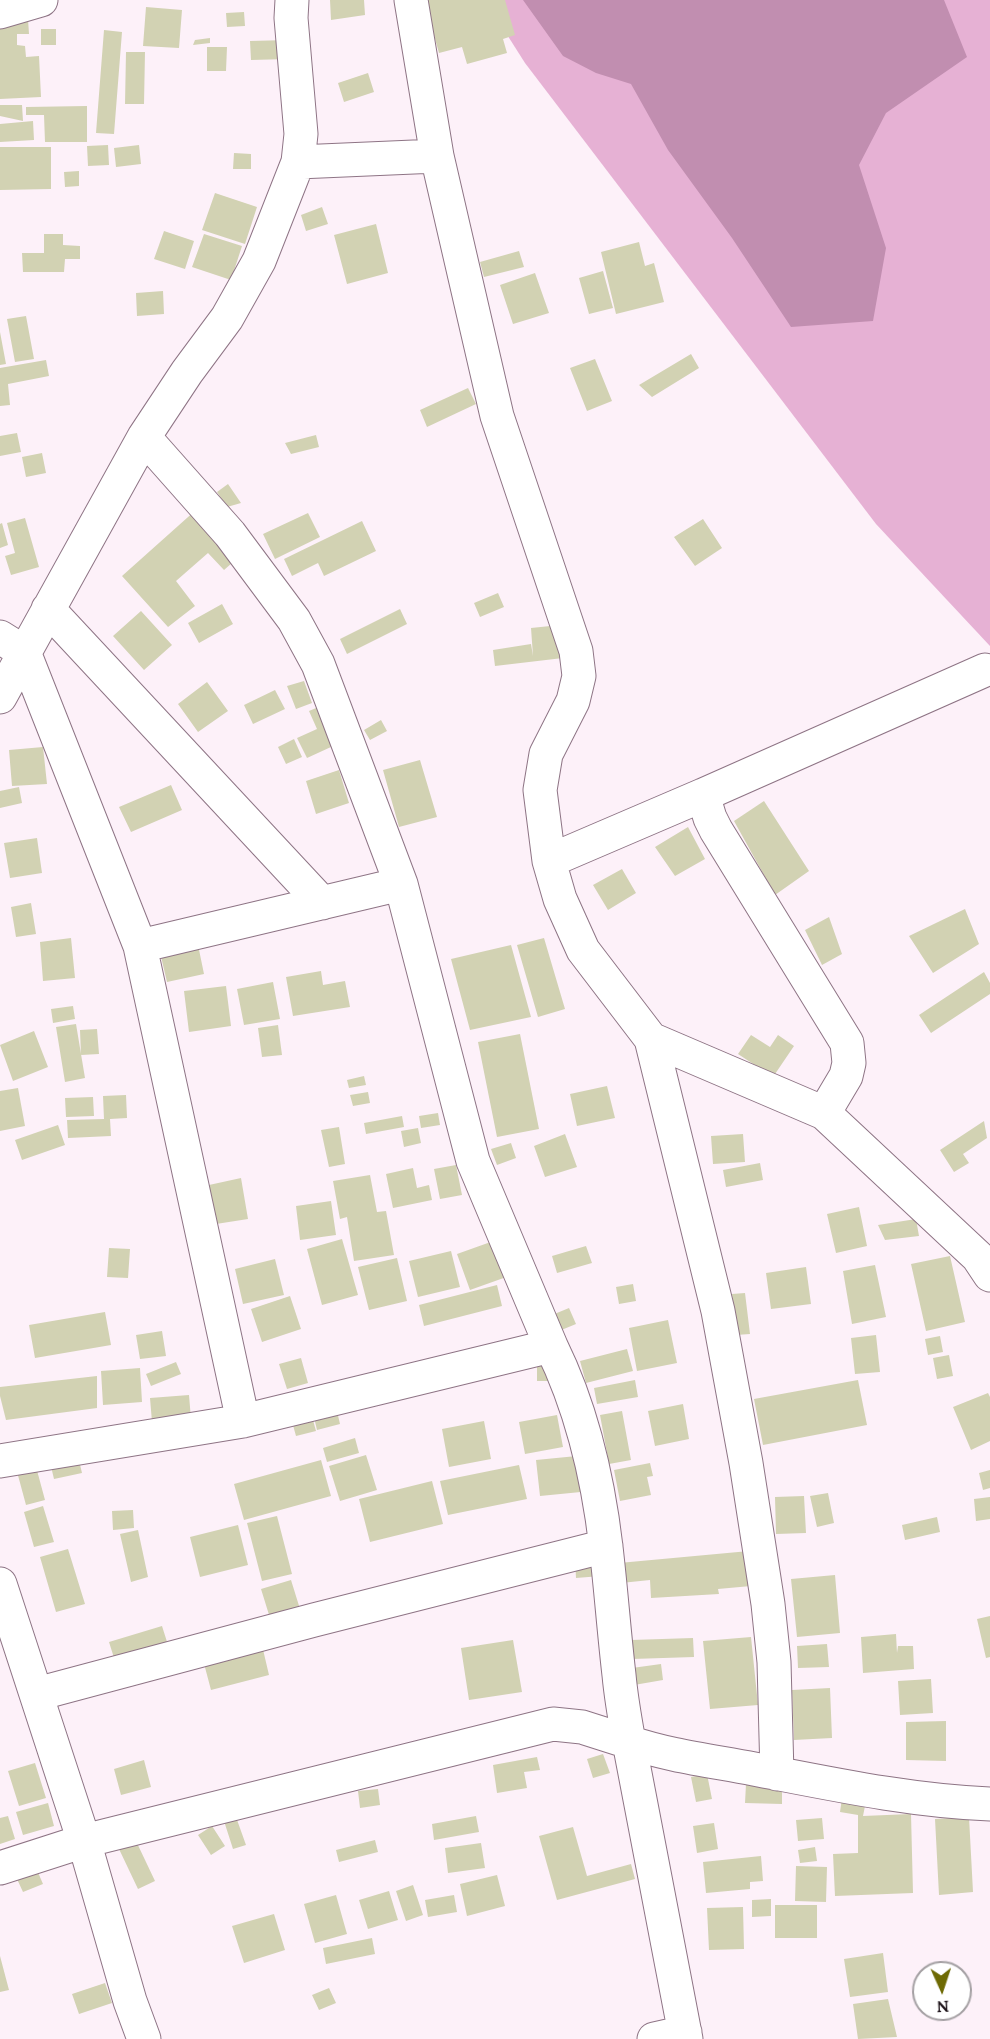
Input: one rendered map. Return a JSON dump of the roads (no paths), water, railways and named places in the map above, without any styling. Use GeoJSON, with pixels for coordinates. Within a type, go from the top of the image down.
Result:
{"type":"FeatureCollection","features":[{"type":"Feature","properties":{"kind":"street"},"geometry":{"type":"LineString","coordinates":[[0,12],[41,0]]}},
{"type":"Feature","properties":{"kind":"street"},"geometry":{"type":"LineString","coordinates":[[0,697],[12,645],[48,609],[144,437],[187,372],[227,318],[259,261],[298,162],[301,134],[292,0]]}},
{"type":"Feature","properties":{"kind":"street"},"geometry":{"type":"LineString","coordinates":[[411,0],[437,156],[497,416],[576,651],[579,676],[573,701],[546,754],[540,790],[549,861],[560,899],[583,950],[651,1039],[718,1311],[746,1463],[771,1628],[777,1774]]}},
{"type":"Feature","properties":{"kind":"street"},"geometry":{"type":"LineString","coordinates":[[298,162],[437,156]]}},
{"type":"Feature","properties":{"kind":"street"},"geometry":{"type":"LineString","coordinates":[[144,437],[230,534],[294,620],[318,664],[401,884],[473,1161],[565,1374],[585,1436],[596,1484],[606,1546],[619,1675],[675,2036]]}},
{"type":"Feature","properties":{"kind":"street"},"geometry":{"type":"LineString","coordinates":[[48,609],[322,903]]}},
{"type":"Feature","properties":{"kind":"street"},"geometry":{"type":"LineString","coordinates":[[12,645],[140,946],[243,1421]]}},
{"type":"Feature","properties":{"kind":"street"},"geometry":{"type":"LineString","coordinates":[[549,861],[985,670]]}},
{"type":"Feature","properties":{"kind":"street"},"geometry":{"type":"LineString","coordinates":[[704,795],[716,830],[847,1043],[849,1063],[846,1076],[824,1113]]}},
{"type":"Feature","properties":{"kind":"street"},"geometry":{"type":"LineString","coordinates":[[140,946],[401,884]]}},
{"type":"Feature","properties":{"kind":"street"},"geometry":{"type":"LineString","coordinates":[[651,1039],[824,1113],[978,1257],[990,1275]]}},
{"type":"Feature","properties":{"kind":"street"},"geometry":{"type":"LineString","coordinates":[[0,1461],[243,1421],[551,1346]]}},
{"type":"Feature","properties":{"kind":"street"},"geometry":{"type":"LineString","coordinates":[[37,1694],[606,1546]]}},
{"type":"Feature","properties":{"kind":"street"},"geometry":{"type":"LineString","coordinates":[[0,1584],[84,1841],[130,2001],[144,2039]]}},
{"type":"Feature","properties":{"kind":"street"},"geometry":{"type":"LineString","coordinates":[[0,1868],[84,1841],[553,1725],[582,1727],[660,1751],[777,1774],[942,1802],[990,1804]]}}]}
